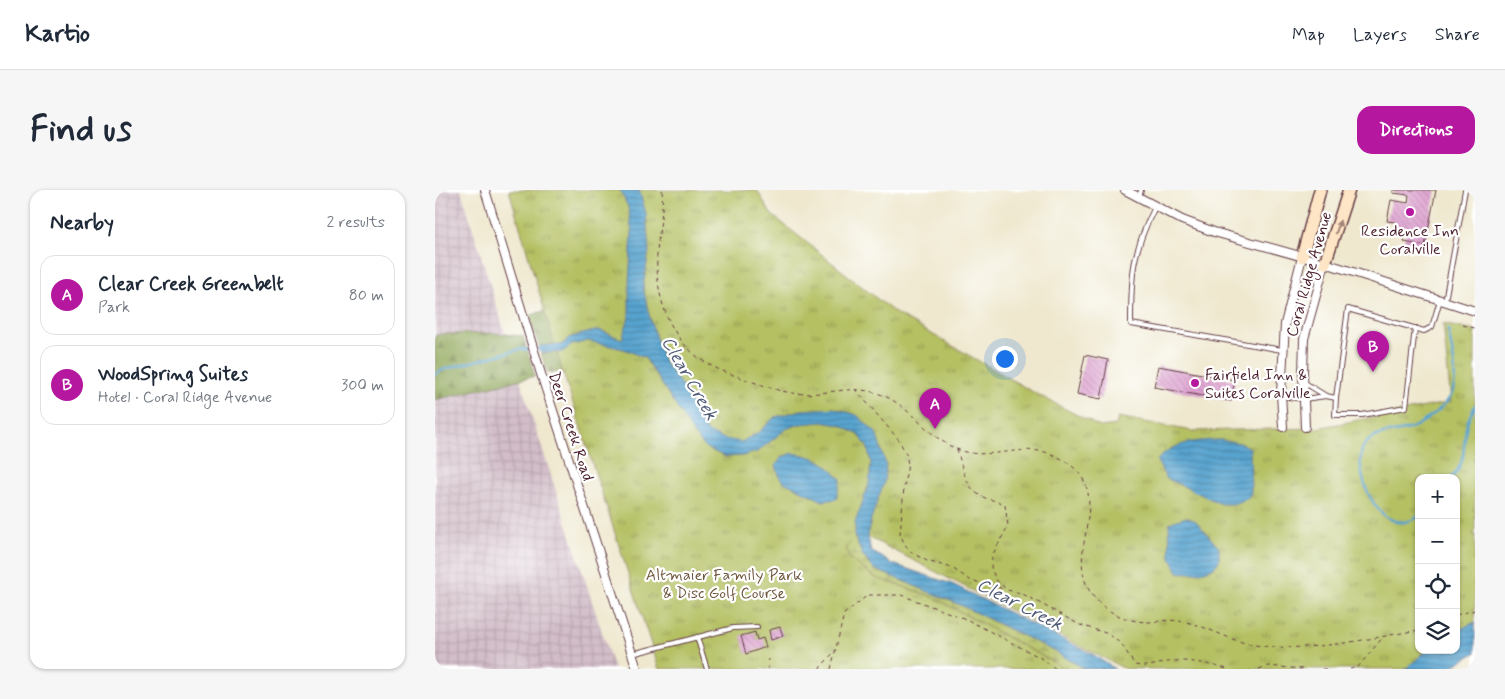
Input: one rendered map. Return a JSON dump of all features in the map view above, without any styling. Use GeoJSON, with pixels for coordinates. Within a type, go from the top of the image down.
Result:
{"type":"FeatureCollection","features":[{"type":"Feature","properties":{"kind":"street","name":"Deer Creek Road"},"geometry":{"type":"LineString","coordinates":[[485,190],[541,374],[637,669]]}},
{"type":"Feature","properties":{"kind":"street"},"geometry":{"type":"LineString","coordinates":[[1125,190],[1140,194],[1155,207],[1214,232],[1325,263],[1475,311]]}},
{"type":"Feature","properties":{"kind":"street","name":"Coral Ridge Avenue"},"geometry":{"type":"LineString","coordinates":[[1283,427],[1281,396],[1285,324],[1320,190]]}},
{"type":"Feature","properties":{"kind":"street","name":"Coral Ridge Avenue"},"geometry":{"type":"LineString","coordinates":[[1305,427],[1304,339],[1325,263],[1349,190]]}},
{"type":"Feature","properties":{"kind":"lane"},"geometry":{"type":"LineString","coordinates":[[1415,328],[1406,407],[1362,415],[1335,415],[1348,309],[1424,330],[1432,327],[1442,301],[1465,190]]}},
{"type":"Feature","properties":{"kind":"lane"},"geometry":{"type":"LineString","coordinates":[[1155,207],[1135,252],[1131,285],[1131,324],[1283,350]]}},
{"type":"Feature","properties":{"kind":"lane"},"geometry":{"type":"LineString","coordinates":[[1303,383],[1326,396],[1336,398]]}},
{"type":"Feature","properties":{"kind":"lane"},"geometry":{"type":"LineString","coordinates":[[1281,396],[1304,399],[1326,396]]}},
{"type":"Feature","properties":{"kind":"lane"},"geometry":{"type":"LineString","coordinates":[[632,654],[733,628],[757,627]]}},
{"type":"Feature","properties":{"kind":"lane"},"geometry":{"type":"LineString","coordinates":[[697,636],[707,669]]}},
{"type":"Feature","properties":{"kind":"path"},"geometry":{"type":"LineString","coordinates":[[662,190],[663,211],[657,251],[659,294],[665,314],[675,332],[689,350],[707,364],[779,390],[811,393],[855,389],[876,393],[895,401],[940,440],[957,448],[983,454],[1030,450],[1054,455],[1073,468],[1085,486],[1090,505],[1082,561],[1083,576],[1098,602],[1110,612],[1123,618],[1147,622],[1180,621],[1235,641],[1257,645],[1326,646],[1415,631]]}},
{"type":"Feature","properties":{"kind":"path"},"geometry":{"type":"LineString","coordinates":[[1463,325],[1475,328]]}},
{"type":"Feature","properties":{"kind":"path"},"geometry":{"type":"LineString","coordinates":[[855,389],[899,440],[906,454],[908,464],[904,486],[900,535],[909,551],[917,557],[952,568],[970,580],[986,583],[1035,599],[1080,625],[1109,634],[1122,645],[1135,665],[1147,668],[1166,662],[1181,661],[1227,669]]}},
{"type":"Feature","properties":{"kind":"path"},"geometry":{"type":"LineString","coordinates":[[957,448],[969,488],[983,498],[995,499],[1005,505],[1008,526],[992,556],[991,568],[995,580],[1007,590]]}},
{"type":"Feature","properties":{"kind":"path"},"geometry":{"type":"LineString","coordinates":[[831,669],[844,614],[868,595],[901,595],[966,619],[1041,658],[1056,669]]}},
{"type":"Feature","properties":{"kind":"path"},"geometry":{"type":"LineString","coordinates":[[1460,614],[1475,610]]}},
{"type":"Feature","properties":{"kind":"path"},"geometry":{"type":"LineString","coordinates":[[1350,669],[1358,667],[1374,650],[1384,635]]}},
{"type":"Feature","properties":{"kind":"path"},"geometry":{"type":"LineString","coordinates":[[819,669],[836,650]]}},
{"type":"Feature","properties":{"kind":"path"},"geometry":{"type":"LineString","coordinates":[[768,669],[769,659]]}},
{"type":"Feature","properties":{"kind":"path"},"geometry":{"type":"LineString","coordinates":[[1259,669],[1267,666],[1303,669]]}},
{"type":"Feature","properties":{"kind":"path"},"geometry":{"type":"LineString","coordinates":[[1322,669],[1328,669]]}},
{"type":"Feature","properties":{"kind":"shaded area"},"geometry":{"type":"Polygon","coordinates":[[[445,190],[461,190],[507,340],[614,669],[435,669],[435,193],[445,190]]]}},
{"type":"Feature","properties":{"kind":"green space","name":"Altmaier Family Park & Disc Golf Course"},"geometry":{"type":"Polygon","coordinates":[[[509,190],[757,190],[771,214],[895,313],[1033,392],[1100,427],[1116,425],[1118,417],[1192,431],[1317,428],[1451,402],[1443,324],[1475,331],[1475,629],[1460,631],[1460,474],[1415,474],[1415,654],[1422,654],[1408,669],[1125,669],[868,537],[855,538],[846,547],[849,558],[876,578],[931,596],[1066,669],[659,669],[563,373],[509,190]]]}},
{"type":"Feature","properties":{"kind":"green space"},"geometry":{"type":"Polygon","coordinates":[[[558,306],[561,345],[539,346],[529,316],[558,306]]]}},
{"type":"Feature","properties":{"kind":"green space"},"geometry":{"type":"Polygon","coordinates":[[[495,333],[523,336],[535,376],[435,400],[435,336],[440,334],[495,333]]]}},
{"type":"Feature","properties":{"kind":"green space"},"geometry":{"type":"Polygon","coordinates":[[[562,352],[569,373],[547,372],[541,353],[562,352]]]}},
{"type":"Feature","properties":{"kind":"green space"},"geometry":{"type":"Polygon","coordinates":[[[855,538],[863,556],[874,569],[958,604],[1056,652],[1085,669],[1066,669],[931,596],[876,578],[849,558],[846,547],[855,538]]]}},
{"type":"Feature","properties":{"kind":"water"},"geometry":{"type":"Polygon","coordinates":[[[620,190],[639,190],[646,213],[649,251],[643,287],[650,319],[663,360],[684,389],[706,431],[721,438],[741,442],[758,433],[775,417],[801,410],[834,408],[857,415],[876,433],[886,465],[884,482],[871,519],[868,537],[871,551],[893,564],[952,584],[1092,654],[1115,669],[1085,669],[1056,652],[958,604],[874,569],[863,556],[855,538],[855,523],[869,484],[871,463],[867,446],[859,435],[840,425],[822,422],[800,424],[786,429],[757,452],[742,456],[726,457],[706,448],[696,437],[645,358],[624,349],[588,341],[572,345],[562,352],[541,353],[539,346],[561,345],[571,337],[599,330],[622,339],[629,317],[632,232],[628,207],[620,190]]]}},
{"type":"Feature","properties":{"kind":"water"},"geometry":{"type":"Polygon","coordinates":[[[1221,440],[1240,443],[1250,448],[1251,493],[1247,499],[1233,504],[1221,504],[1166,478],[1157,461],[1169,450],[1186,443],[1221,440]]]}},
{"type":"Feature","properties":{"kind":"water"},"geometry":{"type":"Polygon","coordinates":[[[792,453],[814,458],[830,468],[841,479],[836,499],[823,501],[784,482],[779,475],[776,465],[782,457],[792,453]]]}},
{"type":"Feature","properties":{"kind":"water"},"geometry":{"type":"Polygon","coordinates":[[[1186,517],[1196,521],[1219,548],[1218,562],[1214,567],[1193,573],[1178,572],[1170,556],[1169,523],[1186,517]]]}},
{"type":"Feature","properties":{"kind":"water"},"geometry":{"type":"Polygon","coordinates":[[[1475,622],[1475,653],[1448,669],[1405,669],[1423,654],[1460,654],[1460,629],[1475,622]]]}},
{"type":"Feature","properties":{"kind":"building","name":"Residence Inn Coralville"},"geometry":{"type":"Polygon","coordinates":[[[1393,190],[1436,190],[1425,246],[1404,242],[1406,230],[1395,228],[1396,222],[1387,221],[1391,200],[1408,203],[1409,195],[1393,193],[1393,190]]]}},
{"type":"Feature","properties":{"kind":"building"},"geometry":{"type":"Polygon","coordinates":[[[1085,355],[1108,360],[1101,399],[1077,394],[1085,355]]]}},
{"type":"Feature","properties":{"kind":"building","name":"Fairfield Inn & Suites Coralville"},"geometry":{"type":"Polygon","coordinates":[[[1158,366],[1235,380],[1231,401],[1154,387],[1158,366]]]}},
{"type":"Feature","properties":{"kind":"building"},"geometry":{"type":"Polygon","coordinates":[[[780,627],[783,636],[771,640],[769,630],[780,627]]]}},
{"type":"Feature","properties":{"kind":"building"},"geometry":{"type":"Polygon","coordinates":[[[755,632],[757,640],[763,638],[766,647],[746,654],[741,636],[755,632]]]}},
{"type":"Feature","properties":{"kind":"waterway"},"geometry":{"type":"LineString","coordinates":[[1415,518],[1404,522],[1391,520],[1379,511],[1370,498],[1364,482],[1361,453],[1366,443],[1374,437],[1405,430],[1426,420],[1451,396],[1455,375],[1448,329]]}},
{"type":"Feature","properties":{"kind":"waterway"},"geometry":{"type":"LineString","coordinates":[[435,374],[445,369],[521,349],[542,350]]}},
{"type":"Feature","properties":{"kind":"waterway"},"geometry":{"type":"LineString","coordinates":[[1454,474],[1460,466],[1467,423],[1475,405]]}},
{"type":"Feature","properties":{"kind":"place","name":"Residence Inn Coralville"},"geometry":{"type":"Point","coordinates":[1410,212]}},
{"type":"Feature","properties":{"kind":"place","name":"WoodSpring Suites"},"geometry":{"type":"Point","coordinates":[1373,372]}},
{"type":"Feature","properties":{"kind":"place","name":"Fairfield Inn & Suites Coralville"},"geometry":{"type":"Point","coordinates":[1195,383]}},
{"type":"Feature","properties":{"kind":"place","name":"Clear Creek Greenbelt"},"geometry":{"type":"Point","coordinates":[935,429]}},
{"type":"Feature","properties":{"kind":"water label","name":"Clear Creek"},"geometry":{"type":"Point","coordinates":[690,378]}},
{"type":"Feature","properties":{"kind":"water label","name":"Clear Creek"},"geometry":{"type":"Point","coordinates":[1020,604]}}]}
